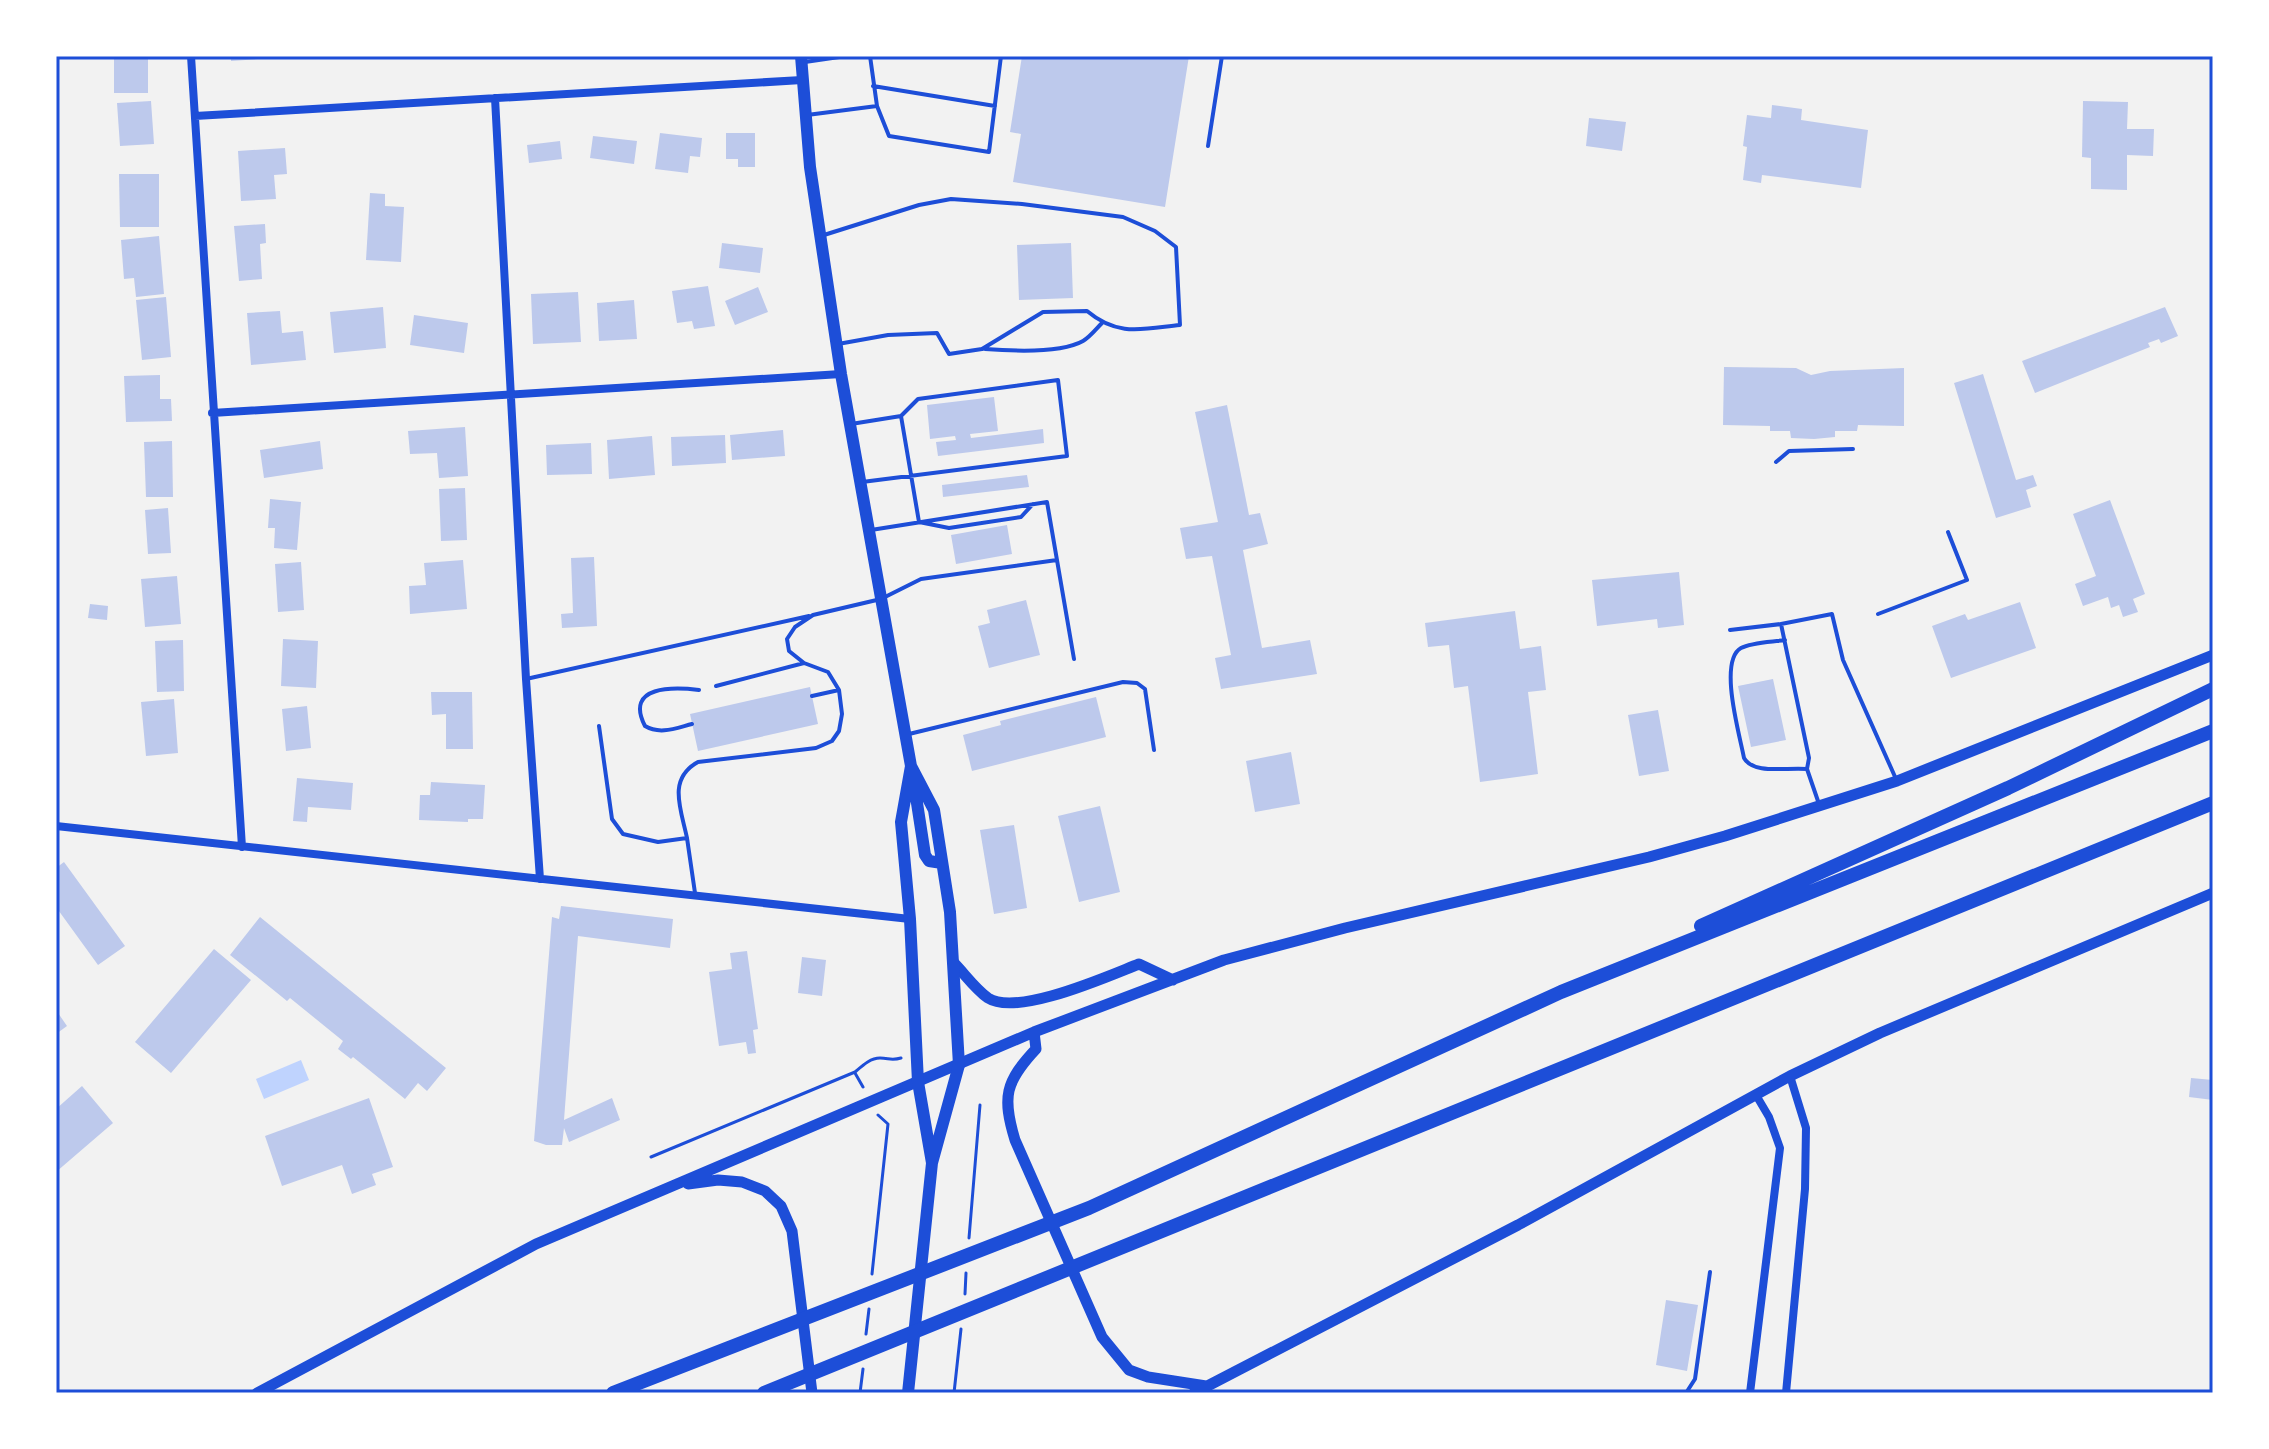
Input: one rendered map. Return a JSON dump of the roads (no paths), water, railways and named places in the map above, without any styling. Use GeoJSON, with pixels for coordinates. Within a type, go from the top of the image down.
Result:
{"type":"FeatureCollection","features":[{"type":"Feature","properties":{"kind":"highway"},"geometry":{"type":"LineString","coordinates":[[611,1393],[1089,1208],[1616,969],[1717,918],[2008,788],[2213,689]]}},
{"type":"Feature","properties":{"kind":"highway"},"geometry":{"type":"LineString","coordinates":[[1616,969],[2213,731]]}},
{"type":"Feature","properties":{"kind":"highway"},"geometry":{"type":"LineString","coordinates":[[764,1393],[2213,803]]}},
{"type":"Feature","properties":{"kind":"main road"},"geometry":{"type":"LineString","coordinates":[[802,60],[805,116],[820,236],[849,424],[925,855],[929,861],[942,863]]}},
{"type":"Feature","properties":{"kind":"main road"},"geometry":{"type":"LineString","coordinates":[[676,1185],[1034,1032],[1224,960],[1649,857],[1820,807],[1897,781],[2213,655]]}},
{"type":"Feature","properties":{"kind":"main road"},"geometry":{"type":"LineString","coordinates":[[908,1393],[932,1163],[959,1065],[950,912],[934,810],[911,766]]}},
{"type":"Feature","properties":{"kind":"main road"},"geometry":{"type":"LineString","coordinates":[[911,766],[901,822],[910,919],[918,1082],[932,1163]]}},
{"type":"Feature","properties":{"kind":"main road"},"geometry":{"type":"LineString","coordinates":[[1194,1393],[1518,1225],[1790,1076],[1880,1033],[2213,893]]}},
{"type":"Feature","properties":{"kind":"main road"},"geometry":{"type":"LineString","coordinates":[[953,962],[988,998],[998,1002],[1028,1002],[1087,985],[1139,964],[1173,980]]}},
{"type":"Feature","properties":{"kind":"main road"},"geometry":{"type":"LineString","coordinates":[[1034,1032],[1036,1049],[1017,1070],[1008,1091],[1007,1114],[1015,1140],[1102,1337],[1129,1370],[1148,1377],[1207,1386]]}},
{"type":"Feature","properties":{"kind":"main road"},"geometry":{"type":"LineString","coordinates":[[257,1393],[536,1244],[663,1188],[718,1180],[742,1182],[765,1191],[781,1206],[792,1231],[812,1393]]}},
{"type":"Feature","properties":{"kind":"street"},"geometry":{"type":"LineString","coordinates":[[191,56],[242,847]]}},
{"type":"Feature","properties":{"kind":"street"},"geometry":{"type":"LineString","coordinates":[[195,116],[802,80]]}},
{"type":"Feature","properties":{"kind":"street"},"geometry":{"type":"LineString","coordinates":[[495,98],[526,679],[540,879]]}},
{"type":"Feature","properties":{"kind":"street"},"geometry":{"type":"LineString","coordinates":[[212,413],[841,374]]}},
{"type":"Feature","properties":{"kind":"street"},"geometry":{"type":"LineString","coordinates":[[56,826],[910,919]]}},
{"type":"Feature","properties":{"kind":"street"},"geometry":{"type":"LineString","coordinates":[[1786,1393],[1805,1189],[1806,1128],[1790,1076]]}},
{"type":"Feature","properties":{"kind":"street"},"geometry":{"type":"LineString","coordinates":[[1750,1393],[1780,1148],[1769,1117],[1756,1095]]}},
{"type":"Feature","properties":{"kind":"lane"},"geometry":{"type":"LineString","coordinates":[[802,60],[846,56]]}},
{"type":"Feature","properties":{"kind":"lane"},"geometry":{"type":"LineString","coordinates":[[870,56],[877,106],[889,136],[989,152],[1001,56]]}},
{"type":"Feature","properties":{"kind":"lane"},"geometry":{"type":"LineString","coordinates":[[1208,146],[1222,56]]}},
{"type":"Feature","properties":{"kind":"lane"},"geometry":{"type":"LineString","coordinates":[[873,86],[995,106]]}},
{"type":"Feature","properties":{"kind":"lane"},"geometry":{"type":"LineString","coordinates":[[805,116],[877,106]]}},
{"type":"Feature","properties":{"kind":"lane"},"geometry":{"type":"LineString","coordinates":[[820,236],[919,205],[951,199],[1022,204],[1123,217],[1155,231],[1176,247],[1180,325],[1133,330],[1102,323],[1087,311],[1043,312],[982,349]]}},
{"type":"Feature","properties":{"kind":"lane"},"geometry":{"type":"LineString","coordinates":[[836,344],[888,335],[937,333],[949,354],[982,349],[1028,352],[1082,342],[1102,323]]}},
{"type":"Feature","properties":{"kind":"lane"},"geometry":{"type":"LineString","coordinates":[[849,424],[901,416],[918,399],[1058,380],[1067,456],[860,482]]}},
{"type":"Feature","properties":{"kind":"lane"},"geometry":{"type":"LineString","coordinates":[[901,416],[919,522]]}},
{"type":"Feature","properties":{"kind":"lane"},"geometry":{"type":"LineString","coordinates":[[1776,462],[1789,451],[1853,449]]}},
{"type":"Feature","properties":{"kind":"lane"},"geometry":{"type":"LineString","coordinates":[[868,531],[1047,502],[1074,659]]}},
{"type":"Feature","properties":{"kind":"lane"},"geometry":{"type":"LineString","coordinates":[[919,522],[949,528],[1021,517],[1033,504]]}},
{"type":"Feature","properties":{"kind":"lane"},"geometry":{"type":"LineString","coordinates":[[1878,614],[1967,580],[1948,532]]}},
{"type":"Feature","properties":{"kind":"lane"},"geometry":{"type":"LineString","coordinates":[[526,679],[881,599],[921,579],[1057,560]]}},
{"type":"Feature","properties":{"kind":"lane"},"geometry":{"type":"LineString","coordinates":[[1730,630],[1832,614],[1843,660],[1897,781]]}},
{"type":"Feature","properties":{"kind":"lane"},"geometry":{"type":"LineString","coordinates":[[695,896],[678,782],[685,769],[698,762],[816,748],[832,741],[839,731],[842,714],[839,690],[828,672],[804,663],[789,651],[787,639],[795,627],[813,615]]}},
{"type":"Feature","properties":{"kind":"lane"},"geometry":{"type":"LineString","coordinates":[[1781,624],[1809,758],[1807,769],[1820,807]]}},
{"type":"Feature","properties":{"kind":"lane"},"geometry":{"type":"LineString","coordinates":[[1785,640],[1743,647],[1732,658],[1730,675],[1741,744],[1749,766],[1758,770],[1784,767],[1807,769]]}},
{"type":"Feature","properties":{"kind":"lane"},"geometry":{"type":"LineString","coordinates":[[716,686],[804,663]]}},
{"type":"Feature","properties":{"kind":"lane"},"geometry":{"type":"LineString","coordinates":[[906,735],[1123,682],[1137,683],[1145,689],[1154,750]]}},
{"type":"Feature","properties":{"kind":"lane"},"geometry":{"type":"LineString","coordinates":[[692,724],[665,731],[652,730],[645,726],[640,708],[642,700],[650,693],[677,687],[699,690]]}},
{"type":"Feature","properties":{"kind":"lane"},"geometry":{"type":"LineString","coordinates":[[812,696],[839,690]]}},
{"type":"Feature","properties":{"kind":"lane"},"geometry":{"type":"LineString","coordinates":[[599,726],[612,819],[623,834],[658,842],[687,838]]}},
{"type":"Feature","properties":{"kind":"lane"},"geometry":{"type":"LineString","coordinates":[[1686,1393],[1695,1379],[1710,1272]]}},
{"type":"Feature","properties":{"kind":"water"},"geometry":{"type":"Polygon","coordinates":[[[301,1060],[309,1080],[264,1099],[256,1079],[301,1060]]]}}]}
